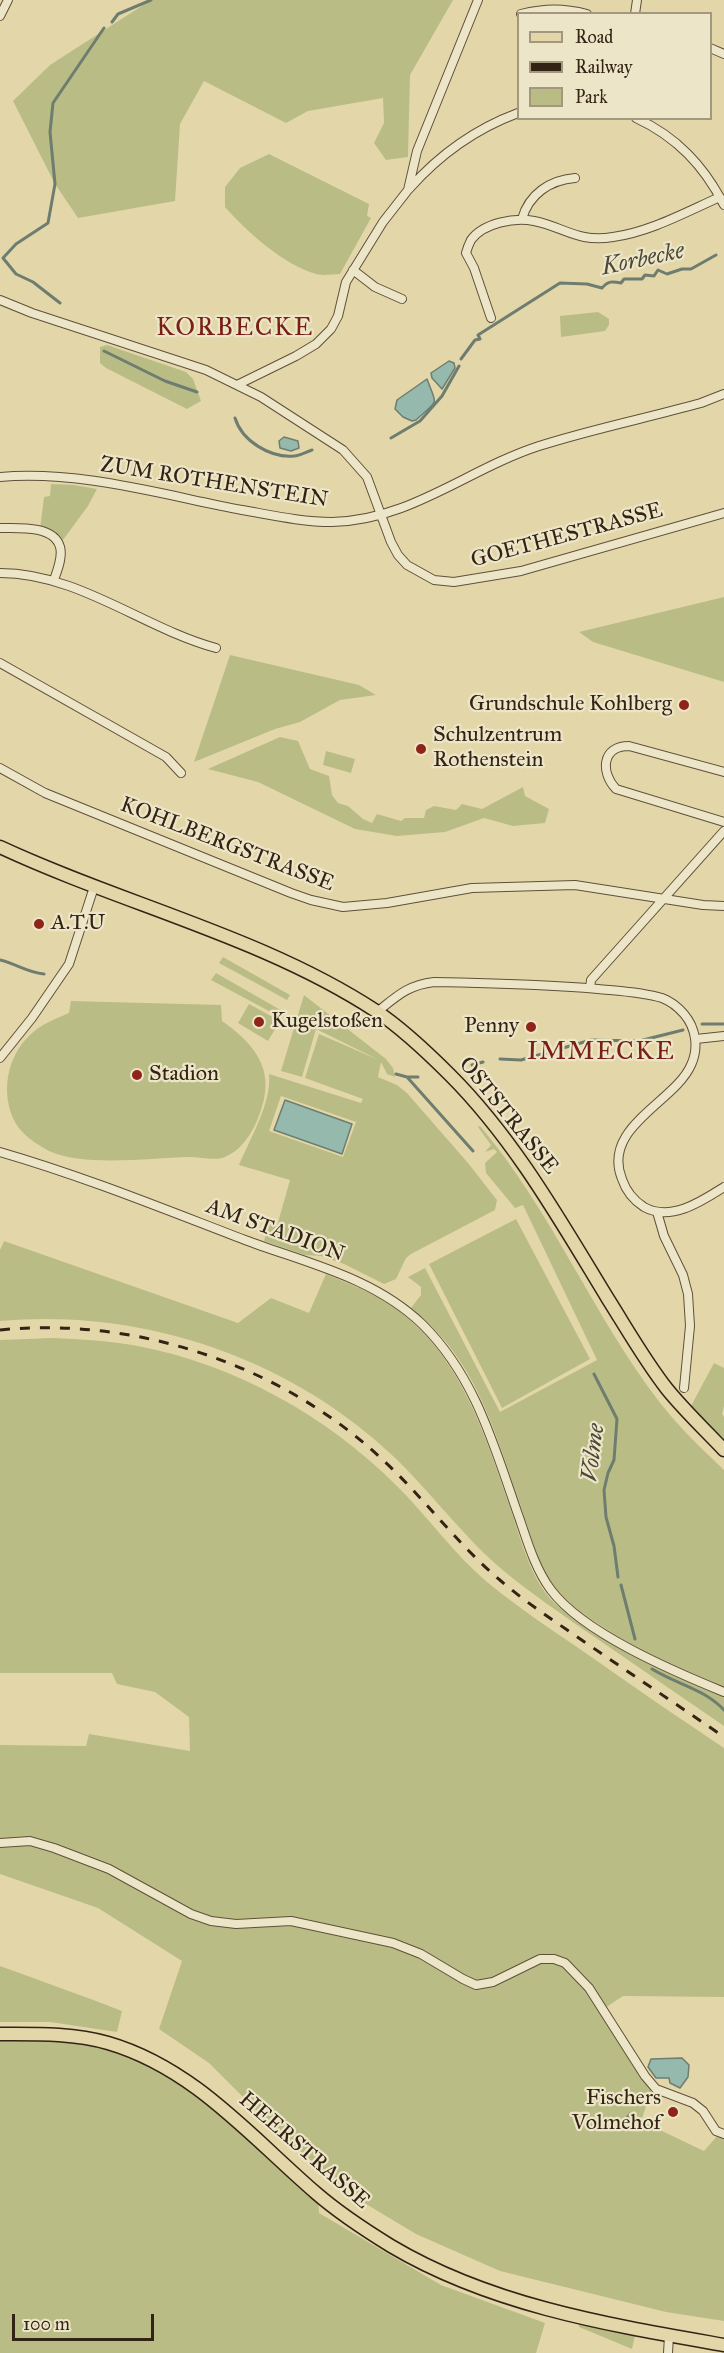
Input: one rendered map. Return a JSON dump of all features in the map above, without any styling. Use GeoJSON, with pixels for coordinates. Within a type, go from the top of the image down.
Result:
{"type":"FeatureCollection","features":[{"type":"Feature","properties":{"kind":"main road","name":"OSTSTRASSE"},"geometry":{"type":"LineString","coordinates":[[0,846],[94,887],[250,947],[311,975],[377,1012],[451,1076],[484,1113],[540,1189],[668,1390],[724,1450]]}},
{"type":"Feature","properties":{"kind":"main road","name":"HEERSTRASSE"},"geometry":{"type":"LineString","coordinates":[[0,2034],[60,2035],[84,2038],[107,2043],[154,2060],[199,2089],[330,2204],[374,2235],[422,2263],[474,2286],[532,2306],[669,2336],[724,2345]]}},
{"type":"Feature","properties":{"kind":"street"},"geometry":{"type":"LineString","coordinates":[[0,16],[8,0]]}},
{"type":"Feature","properties":{"kind":"street"},"geometry":{"type":"LineString","coordinates":[[408,190],[417,151],[478,0]]}},
{"type":"Feature","properties":{"kind":"street"},"geometry":{"type":"LineString","coordinates":[[528,12],[542,9],[565,9],[578,12]]}},
{"type":"Feature","properties":{"kind":"street"},"geometry":{"type":"LineString","coordinates":[[237,385],[316,344],[331,328],[338,316],[342,293],[353,270],[383,222],[408,190],[446,153],[483,129],[517,114]]}},
{"type":"Feature","properties":{"kind":"street"},"geometry":{"type":"LineString","coordinates":[[491,318],[474,268],[466,253],[471,240],[484,230],[502,222],[522,219],[536,221],[572,235],[596,240],[648,228],[722,201],[705,172],[682,147],[640,120]]}},
{"type":"Feature","properties":{"kind":"street"},"geometry":{"type":"LineString","coordinates":[[522,219],[528,204],[541,190],[560,179],[575,178]]}},
{"type":"Feature","properties":{"kind":"street"},"geometry":{"type":"LineString","coordinates":[[353,270],[375,286],[402,299]]}},
{"type":"Feature","properties":{"kind":"street","name":"GOETHESTRASSE"},"geometry":{"type":"LineString","coordinates":[[0,300],[53,320],[206,370],[261,397],[343,450],[367,477],[398,555],[407,566],[434,580],[454,582],[521,571],[724,513]]}},
{"type":"Feature","properties":{"kind":"street","name":"ZUM ROTHENSTEIN"},"geometry":{"type":"LineString","coordinates":[[0,477],[27,475],[66,477],[300,519],[333,522],[382,516],[409,507],[538,446],[701,403],[724,394]]}},
{"type":"Feature","properties":{"kind":"street"},"geometry":{"type":"LineString","coordinates":[[0,528],[43,531],[53,537],[60,548],[54,580]]}},
{"type":"Feature","properties":{"kind":"street"},"geometry":{"type":"LineString","coordinates":[[0,573],[20,573],[54,580],[135,614],[186,640],[216,648]]}},
{"type":"Feature","properties":{"kind":"street"},"geometry":{"type":"LineString","coordinates":[[0,663],[166,756],[181,773]]}},
{"type":"Feature","properties":{"kind":"street"},"geometry":{"type":"LineString","coordinates":[[724,772],[629,746],[620,746],[612,751],[607,759],[605,770],[608,780],[616,789],[724,822]]}},
{"type":"Feature","properties":{"kind":"street","name":"KOHLBERGSTRASSE"},"geometry":{"type":"LineString","coordinates":[[0,768],[54,796],[291,893],[332,906],[353,907],[472,888],[521,885],[574,885],[724,906]]}},
{"type":"Feature","properties":{"kind":"street"},"geometry":{"type":"LineString","coordinates":[[590,988],[591,980],[724,831]]}},
{"type":"Feature","properties":{"kind":"street"},"geometry":{"type":"LineString","coordinates":[[0,1058],[32,1018],[69,964],[94,887]]}},
{"type":"Feature","properties":{"kind":"street"},"geometry":{"type":"LineString","coordinates":[[377,1012],[406,989],[434,982],[590,988],[644,994],[670,1002],[691,1023],[696,1039],[694,1057],[682,1078],[633,1124],[621,1150],[620,1174],[625,1188],[635,1200],[657,1212],[671,1212],[686,1207],[724,1187]]}},
{"type":"Feature","properties":{"kind":"street"},"geometry":{"type":"LineString","coordinates":[[696,1039],[724,1036]]}},
{"type":"Feature","properties":{"kind":"street","name":"AM STADION"},"geometry":{"type":"LineString","coordinates":[[0,1152],[329,1269],[384,1295],[404,1308],[456,1365],[483,1416],[493,1438],[530,1548],[552,1592],[572,1611],[657,1664],[724,1692]]}},
{"type":"Feature","properties":{"kind":"street"},"geometry":{"type":"LineString","coordinates":[[657,1212],[664,1236],[683,1275],[688,1294],[690,1326],[684,1388]]}},
{"type":"Feature","properties":{"kind":"street"},"geometry":{"type":"LineString","coordinates":[[0,1843],[30,1841],[54,1848],[109,1869],[173,1905],[211,1921],[236,1923],[291,1921],[393,1943],[421,1954],[476,1985],[493,1982],[540,1959],[554,1959],[565,1963],[588,1988],[645,2076],[656,2089],[693,2103],[703,2111],[716,2131],[724,2134]]}},
{"type":"Feature","properties":{"kind":"street"},"geometry":{"type":"LineString","coordinates":[[668,2353],[669,2336]]}},
{"type":"Feature","properties":{"kind":"green space"},"geometry":{"type":"Polygon","coordinates":[[[151,0],[453,0],[410,75],[408,157],[386,160],[374,143],[384,123],[383,98],[308,111],[286,123],[204,81],[180,124],[175,201],[78,218],[55,184],[13,101],[50,65],[151,0]]]}},
{"type":"Feature","properties":{"kind":"green space"},"geometry":{"type":"Polygon","coordinates":[[[269,154],[369,204],[367,216],[371,218],[340,274],[316,274],[291,263],[255,237],[225,207],[225,187],[240,168],[269,154]]]}},
{"type":"Feature","properties":{"kind":"green space"},"geometry":{"type":"Polygon","coordinates":[[[598,312],[609,319],[609,325],[605,331],[561,337],[560,316],[598,312]]]}},
{"type":"Feature","properties":{"kind":"green space"},"geometry":{"type":"Polygon","coordinates":[[[107,345],[186,372],[193,379],[201,401],[187,409],[106,368],[100,363],[100,347],[107,345]]]}},
{"type":"Feature","properties":{"kind":"green space"},"geometry":{"type":"Polygon","coordinates":[[[51,484],[97,489],[88,506],[60,544],[40,529],[44,497],[50,496],[51,484]]]}},
{"type":"Feature","properties":{"kind":"green space"},"geometry":{"type":"Polygon","coordinates":[[[724,597],[724,682],[593,642],[579,632],[724,597]]]}},
{"type":"Feature","properties":{"kind":"green space"},"geometry":{"type":"Polygon","coordinates":[[[230,655],[359,685],[376,695],[340,700],[300,722],[275,729],[194,762],[230,655]]]}},
{"type":"Feature","properties":{"kind":"green space"},"geometry":{"type":"Polygon","coordinates":[[[280,737],[298,741],[310,769],[329,776],[332,795],[338,803],[348,806],[363,819],[372,823],[377,814],[401,821],[405,818],[424,818],[426,810],[434,806],[456,810],[462,804],[482,809],[523,787],[525,796],[549,809],[545,823],[513,826],[484,818],[445,832],[397,836],[355,829],[258,782],[208,769],[280,737]]]}},
{"type":"Feature","properties":{"kind":"green space"},"geometry":{"type":"Polygon","coordinates":[[[326,751],[355,759],[351,773],[323,765],[326,751]]]}},
{"type":"Feature","properties":{"kind":"green space"},"geometry":{"type":"Polygon","coordinates":[[[223,957],[290,995],[287,1000],[219,963],[223,957]]]}},
{"type":"Feature","properties":{"kind":"green space"},"geometry":{"type":"Polygon","coordinates":[[[216,973],[284,1012],[280,1017],[211,980],[216,973]]]}},
{"type":"Feature","properties":{"kind":"green space"},"geometry":{"type":"Polygon","coordinates":[[[304,995],[386,1059],[393,1068],[395,1077],[387,1074],[381,1062],[378,1077],[397,1085],[407,1093],[497,1200],[495,1210],[411,1254],[406,1258],[396,1279],[384,1284],[344,1264],[321,1256],[305,1255],[264,1241],[269,1224],[277,1226],[290,1180],[239,1165],[264,1108],[269,1074],[361,1103],[363,1099],[305,1078],[319,1034],[379,1060],[316,1029],[302,1077],[281,1071],[304,995]],[[281,1096],[269,1131],[343,1157],[356,1122],[281,1096]]]}},
{"type":"Feature","properties":{"kind":"green space"},"geometry":{"type":"Polygon","coordinates":[[[71,1001],[221,1005],[222,1021],[249,1045],[265,1074],[266,1086],[262,1107],[246,1140],[233,1153],[221,1158],[98,1160],[63,1156],[49,1151],[30,1139],[18,1127],[10,1111],[7,1088],[11,1064],[22,1044],[34,1031],[69,1013],[71,1001]]]}},
{"type":"Feature","properties":{"kind":"green space","name":"Kugelstoßen"},"geometry":{"type":"Polygon","coordinates":[[[249,1004],[280,1021],[268,1041],[238,1023],[249,1004]]]}},
{"type":"Feature","properties":{"kind":"green space"},"geometry":{"type":"Polygon","coordinates":[[[480,1126],[529,1193],[614,1335],[661,1404],[724,1470],[724,1688],[678,1669],[634,1646],[587,1616],[569,1603],[559,1592],[546,1574],[536,1553],[498,1440],[479,1394],[454,1352],[411,1308],[421,1295],[421,1287],[408,1277],[425,1268],[500,1412],[597,1360],[523,1205],[515,1208],[486,1173],[485,1163],[497,1152],[494,1149],[485,1152],[491,1145],[478,1127],[480,1126]]]}},
{"type":"Feature","properties":{"kind":"green space"},"geometry":{"type":"Polygon","coordinates":[[[516,1219],[590,1359],[502,1408],[429,1264],[516,1219]]]}},
{"type":"Feature","properties":{"kind":"green space"},"geometry":{"type":"Polygon","coordinates":[[[4,1241],[238,1323],[271,1298],[309,1313],[326,1274],[362,1289],[395,1308],[418,1327],[437,1348],[467,1397],[490,1450],[528,1561],[549,1598],[572,1617],[623,1648],[724,1697],[724,1726],[526,1589],[475,1544],[392,1455],[351,1421],[307,1391],[259,1366],[210,1346],[159,1332],[106,1323],[53,1319],[0,1321],[0,1250],[4,1241]]]}},
{"type":"Feature","properties":{"kind":"green space"},"geometry":{"type":"Polygon","coordinates":[[[52,1338],[117,1343],[174,1355],[245,1380],[310,1416],[341,1437],[397,1486],[487,1582],[512,1602],[724,1748],[724,1997],[623,1996],[605,2008],[654,2084],[641,2121],[704,2151],[719,2134],[724,2136],[724,2321],[666,2312],[500,2271],[416,2234],[361,2201],[287,2141],[209,2063],[159,2029],[182,1961],[98,1908],[0,1874],[0,1745],[86,1746],[89,1734],[190,1751],[189,1717],[155,1692],[117,1684],[112,1673],[0,1673],[0,1340],[52,1338]]]}},
{"type":"Feature","properties":{"kind":"green space"},"geometry":{"type":"Polygon","coordinates":[[[714,1363],[724,1368],[722,1414],[724,1443],[691,1406],[714,1363]]]}},
{"type":"Feature","properties":{"kind":"green space"},"geometry":{"type":"Polygon","coordinates":[[[0,1966],[122,2011],[117,2032],[50,2022],[0,2022],[0,1966]]]}},
{"type":"Feature","properties":{"kind":"green space"},"geometry":{"type":"Polygon","coordinates":[[[59,2040],[121,2052],[179,2078],[318,2199],[319,2213],[441,2285],[545,2323],[536,2353],[0,2353],[0,2041],[59,2040]]]}},
{"type":"Feature","properties":{"kind":"green space"},"geometry":{"type":"Polygon","coordinates":[[[578,2322],[635,2335],[632,2349],[579,2327],[578,2322]]]}},
{"type":"Feature","properties":{"kind":"water"},"geometry":{"type":"Polygon","coordinates":[[[449,361],[454,363],[455,368],[442,389],[432,378],[431,373],[449,361]]]}},
{"type":"Feature","properties":{"kind":"water"},"geometry":{"type":"Polygon","coordinates":[[[427,379],[434,398],[433,405],[416,420],[412,421],[403,417],[395,409],[397,400],[427,379]]]}},
{"type":"Feature","properties":{"kind":"water"},"geometry":{"type":"Polygon","coordinates":[[[284,437],[298,441],[299,448],[291,451],[280,448],[279,441],[284,437]]]}},
{"type":"Feature","properties":{"kind":"water"},"geometry":{"type":"Polygon","coordinates":[[[285,1100],[352,1124],[342,1154],[274,1130],[285,1100]]]}},
{"type":"Feature","properties":{"kind":"water"},"geometry":{"type":"Polygon","coordinates":[[[682,2058],[689,2065],[688,2077],[680,2088],[670,2083],[669,2078],[656,2078],[648,2067],[651,2059],[682,2058]]]}},
{"type":"Feature","properties":{"kind":"waterway"},"geometry":{"type":"LineString","coordinates":[[112,22],[118,14],[151,0]]}},
{"type":"Feature","properties":{"kind":"waterway"},"geometry":{"type":"LineString","coordinates":[[60,303],[33,282],[16,274],[3,258],[16,244],[48,223],[55,184],[50,132],[53,103],[104,28]]}},
{"type":"Feature","properties":{"kind":"waterway","name":"Korbecke"},"geometry":{"type":"LineString","coordinates":[[461,359],[475,340],[480,339],[478,335],[560,283],[587,284],[602,288],[610,282],[621,283],[624,279],[642,279],[645,275],[654,276],[658,270],[667,274],[682,269],[691,269],[716,255]]}},
{"type":"Feature","properties":{"kind":"waterway","name":"Korbecke"},"geometry":{"type":"LineString","coordinates":[[104,351],[165,381],[197,392]]}},
{"type":"Feature","properties":{"kind":"waterway","name":"Korbecke"},"geometry":{"type":"LineString","coordinates":[[391,438],[420,421],[442,396],[459,366]]}},
{"type":"Feature","properties":{"kind":"waterway","name":"Korbecke"},"geometry":{"type":"LineString","coordinates":[[235,418],[250,441],[267,451],[294,456],[312,450]]}},
{"type":"Feature","properties":{"kind":"waterway","name":"Volme"},"geometry":{"type":"LineString","coordinates":[[0,960],[44,974]]}},
{"type":"Feature","properties":{"kind":"waterway","name":"IMMECKE"},"geometry":{"type":"LineString","coordinates":[[702,1024],[724,1024]]}},
{"type":"Feature","properties":{"kind":"waterway","name":"IMMECKE"},"geometry":{"type":"LineString","coordinates":[[500,1059],[521,1060],[591,1040],[639,1041],[683,1030]]}},
{"type":"Feature","properties":{"kind":"waterway","name":"IMMECKE"},"geometry":{"type":"LineString","coordinates":[[472,1065],[483,1062]]}},
{"type":"Feature","properties":{"kind":"waterway","name":"Volme"},"geometry":{"type":"LineString","coordinates":[[396,1074],[407,1077],[473,1151]]}},
{"type":"Feature","properties":{"kind":"waterway","name":"IMMECKE"},"geometry":{"type":"LineString","coordinates":[[408,1077],[418,1077]]}},
{"type":"Feature","properties":{"kind":"waterway","name":"Volme"},"geometry":{"type":"LineString","coordinates":[[594,1374],[617,1419],[614,1460],[604,1490],[606,1517],[614,1546],[618,1577]]}},
{"type":"Feature","properties":{"kind":"waterway","name":"Volme"},"geometry":{"type":"LineString","coordinates":[[621,1585],[635,1639]]}},
{"type":"Feature","properties":{"kind":"waterway","name":"Volme"},"geometry":{"type":"LineString","coordinates":[[652,1669],[708,1697],[724,1710]]}},
{"type":"Feature","properties":{"kind":"waterway","name":"Volme"},"geometry":{"type":"LineString","coordinates":[[625,2121],[630,2114]]}},
{"type":"Feature","properties":{"kind":"railway"},"geometry":{"type":"LineString","coordinates":[[0,1330],[52,1328],[104,1331],[155,1340],[206,1355],[255,1374],[301,1398],[344,1428],[384,1461],[470,1552],[512,1590],[724,1737]]}},
{"type":"Feature","properties":{"kind":"place","name":"Grundschule Kohlberg"},"geometry":{"type":"Point","coordinates":[684,705]}},
{"type":"Feature","properties":{"kind":"place","name":"Schulzentrum Rothenstein"},"geometry":{"type":"Point","coordinates":[421,749]}},
{"type":"Feature","properties":{"kind":"place","name":"A.T.U"},"geometry":{"type":"Point","coordinates":[39,924]}},
{"type":"Feature","properties":{"kind":"place","name":"Kugelstoßen"},"geometry":{"type":"Point","coordinates":[259,1022]}},
{"type":"Feature","properties":{"kind":"place","name":"Penny"},"geometry":{"type":"Point","coordinates":[531,1027]}},
{"type":"Feature","properties":{"kind":"place","name":"Stadion"},"geometry":{"type":"Point","coordinates":[137,1075]}},
{"type":"Feature","properties":{"kind":"place","name":"Fischers Volmehof"},"geometry":{"type":"Point","coordinates":[673,2112]}},
{"type":"Feature","properties":{"kind":"district","name":"KORBECKE"},"geometry":{"type":"Point","coordinates":[235,329]}},
{"type":"Feature","properties":{"kind":"district","name":"IMMECKE"},"geometry":{"type":"Point","coordinates":[601,1053]}}]}
